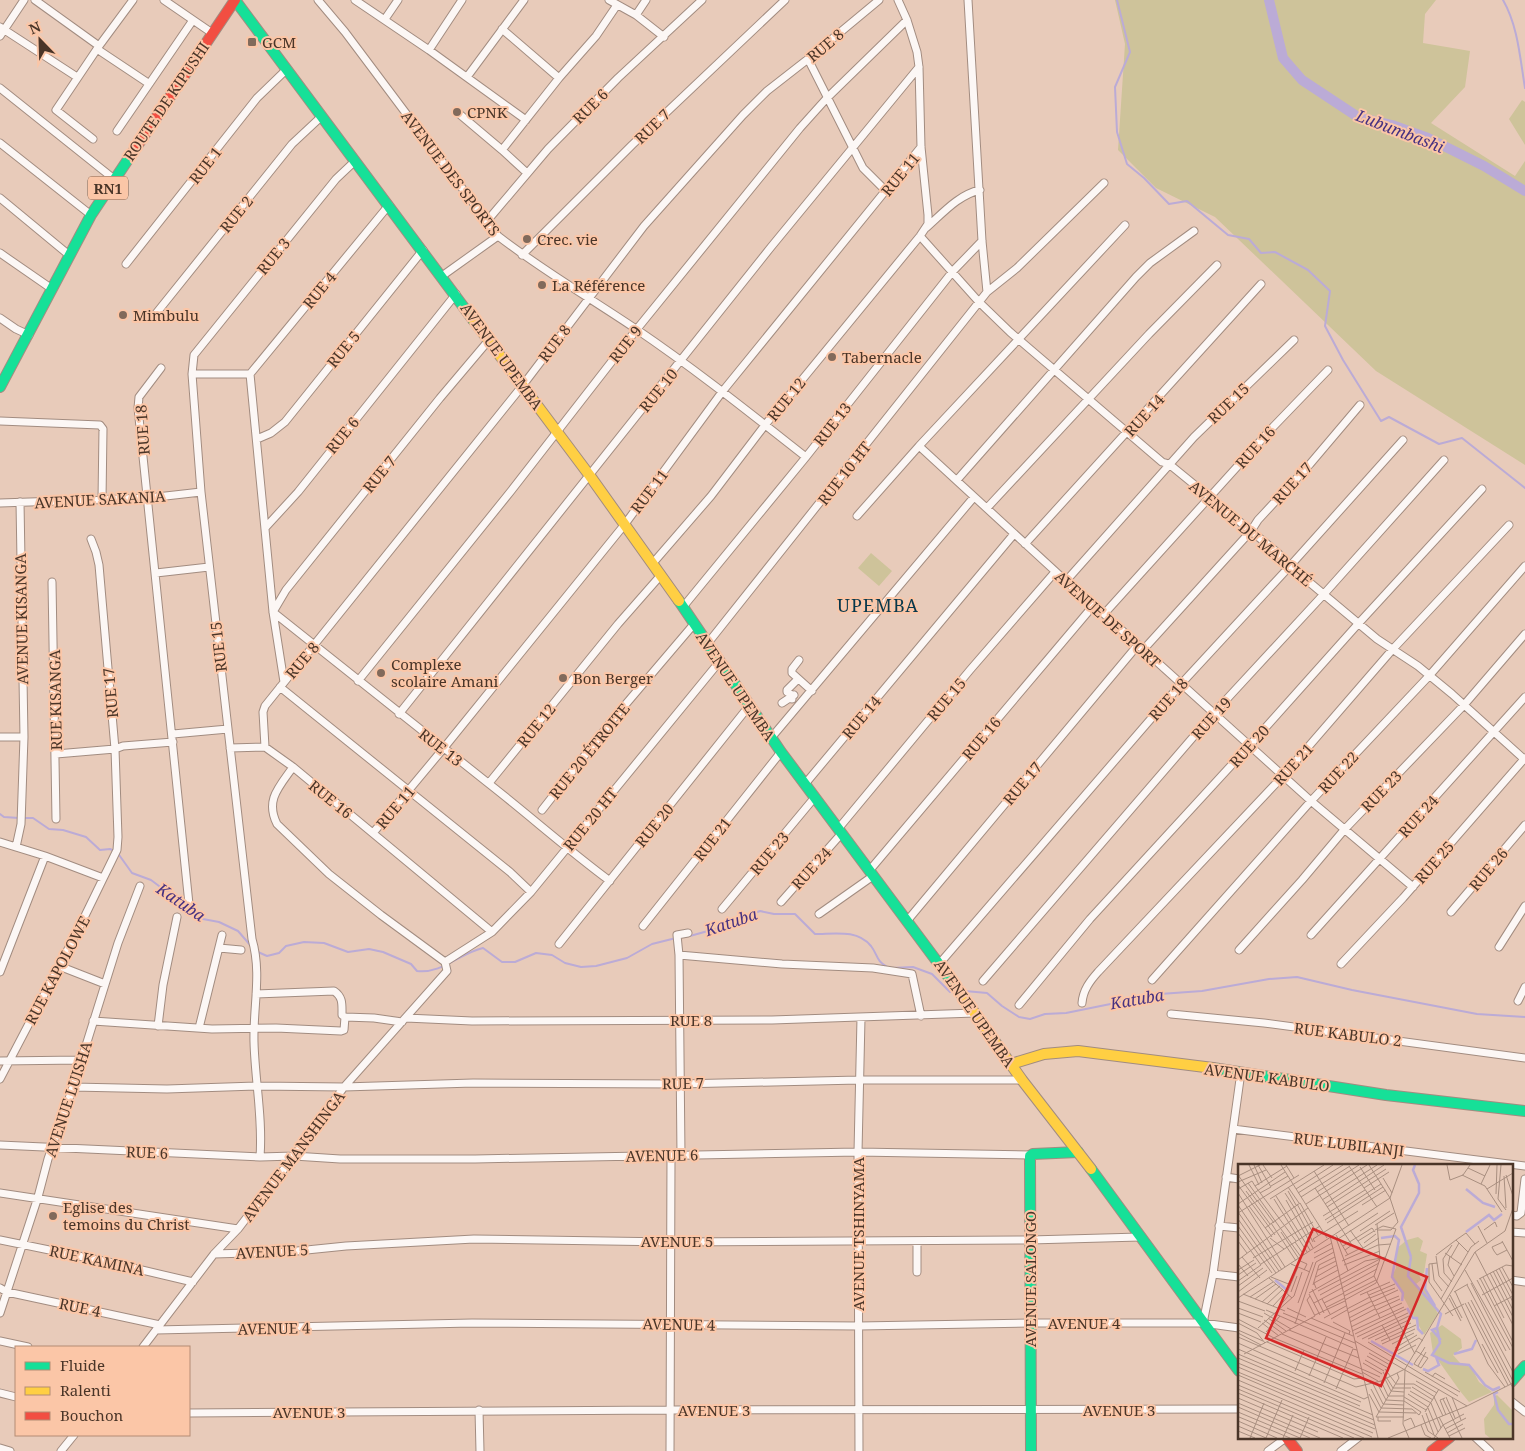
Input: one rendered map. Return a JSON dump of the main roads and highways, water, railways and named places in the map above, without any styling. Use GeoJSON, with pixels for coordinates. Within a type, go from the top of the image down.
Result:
{"type":"FeatureCollection","features":[{"type":"Feature","properties":{"kind":"main road","name":"ROUTE DE KIPUSHI"},"geometry":{"type":"LineString","coordinates":[[0,388],[4,370],[29,335],[91,215],[235,0]]}},
{"type":"Feature","properties":{"kind":"main road","name":"AVENUE UPEMBA"},"geometry":{"type":"LineString","coordinates":[[235,0],[590,476],[653,563],[781,752],[871,874],[940,963],[1022,1080],[1078,1152],[1238,1370]]}},
{"type":"Feature","properties":{"kind":"main road","name":"AVENUE KABULO"},"geometry":{"type":"LineString","coordinates":[[1011,1064],[1049,1052],[1070,1051],[1241,1072],[1386,1095],[1525,1112]]}},
{"type":"Feature","properties":{"kind":"main road","name":"AVENUE SALONGO"},"geometry":{"type":"LineString","coordinates":[[1031,1451],[1030,1155],[1078,1152]]}},
{"type":"Feature","properties":{"kind":"main road"},"geometry":{"type":"LineString","coordinates":[[1512,1381],[1525,1366]]}},
{"type":"Feature","properties":{"kind":"main road"},"geometry":{"type":"LineString","coordinates":[[1287,1438],[1296,1451]]}},
{"type":"Feature","properties":{"kind":"main road"},"geometry":{"type":"LineString","coordinates":[[1432,1451],[1449,1438]]}},
{"type":"Feature","properties":{"kind":"waterway"},"geometry":{"type":"LineString","coordinates":[[1117,0],[1130,52],[1115,87],[1117,132],[1127,164],[1144,178],[1169,204],[1187,201],[1228,235],[1249,239],[1261,253],[1275,252],[1308,270],[1330,291],[1325,326],[1343,360],[1381,421],[1389,417],[1439,444],[1462,438],[1525,488]]}},
{"type":"Feature","properties":{"kind":"waterway","name":"Lubumbashi"},"geometry":{"type":"LineString","coordinates":[[1269,0],[1283,58],[1302,80],[1358,117],[1392,125],[1428,138],[1484,166],[1525,191]]}},
{"type":"Feature","properties":{"kind":"waterway"},"geometry":{"type":"LineString","coordinates":[[1503,0],[1515,31],[1525,88]]}},
{"type":"Feature","properties":{"kind":"waterway"},"geometry":{"type":"LineString","coordinates":[[0,814],[4,817],[19,818]]}},
{"type":"Feature","properties":{"kind":"waterway","name":"Katuba"},"geometry":{"type":"LineString","coordinates":[[25,818],[33,818],[49,829],[63,830],[86,837],[100,850],[110,849],[117,852],[132,873],[151,880],[172,893],[192,913],[203,919],[219,922],[238,931],[251,946]]}},
{"type":"Feature","properties":{"kind":"waterway","name":"Katuba"},"geometry":{"type":"LineString","coordinates":[[690,936],[715,929],[760,911],[774,914],[795,914],[815,934],[837,933],[859,937],[871,946],[879,960],[887,967]]}},
{"type":"Feature","properties":{"kind":"waterway","name":"Katuba"},"geometry":{"type":"LineString","coordinates":[[258,952],[267,956],[279,953],[286,946],[304,942],[324,943],[348,952],[369,949],[383,952],[411,964],[417,971],[426,971],[443,966],[466,954],[483,948],[502,962],[515,962],[536,953],[552,955],[565,963],[581,967],[596,966],[627,958],[652,944],[676,938]]}},
{"type":"Feature","properties":{"kind":"waterway","name":"Katuba"},"geometry":{"type":"LineString","coordinates":[[892,968],[913,967],[932,974],[950,992],[956,992]]}},
{"type":"Feature","properties":{"kind":"waterway","name":"Katuba"},"geometry":{"type":"LineString","coordinates":[[965,991],[987,993],[1019,1017],[1030,1019],[1045,1014],[1066,1013],[1160,994],[1202,991],[1269,979],[1297,977],[1352,990],[1477,1014],[1525,1017]]}},
{"type":"Feature","properties":{"kind":"place","name":"GCM"},"geometry":{"type":"Point","coordinates":[252,42]}},
{"type":"Feature","properties":{"kind":"place","name":"CPNK"},"geometry":{"type":"Point","coordinates":[457,112]}},
{"type":"Feature","properties":{"kind":"place","name":"Crec. vie"},"geometry":{"type":"Point","coordinates":[527,239]}},
{"type":"Feature","properties":{"kind":"place","name":"La Référence"},"geometry":{"type":"Point","coordinates":[542,285]}},
{"type":"Feature","properties":{"kind":"place","name":"Mimbulu"},"geometry":{"type":"Point","coordinates":[123,315]}},
{"type":"Feature","properties":{"kind":"place","name":"Tabernacle"},"geometry":{"type":"Point","coordinates":[832,357]}},
{"type":"Feature","properties":{"kind":"place","name":"Complexe scolaire Amani"},"geometry":{"type":"Point","coordinates":[381,673]}},
{"type":"Feature","properties":{"kind":"place","name":"Bon Berger"},"geometry":{"type":"Point","coordinates":[563,678]}},
{"type":"Feature","properties":{"kind":"place","name":"Eglise des temoins du Christ"},"geometry":{"type":"Point","coordinates":[53,1216]}},
{"type":"Feature","properties":{"kind":"district","name":"UPEMBA"},"geometry":{"type":"Point","coordinates":[878,605]}}]}
